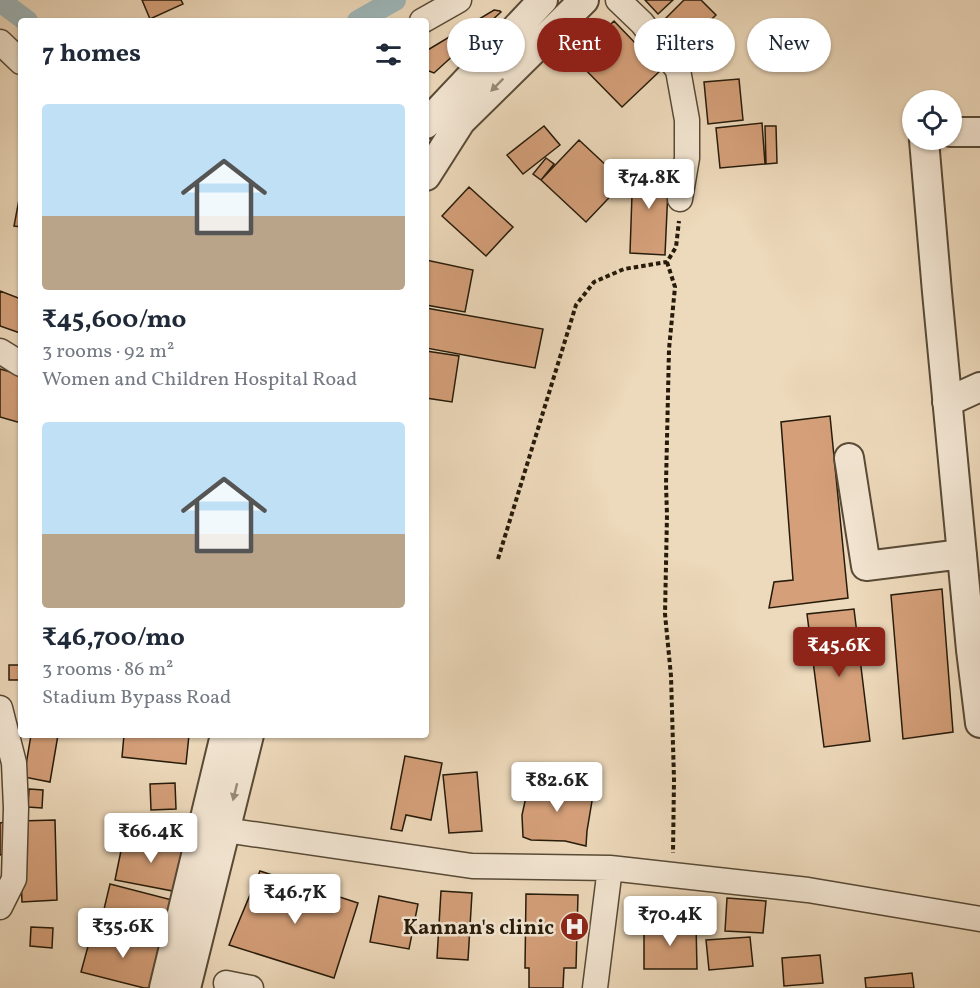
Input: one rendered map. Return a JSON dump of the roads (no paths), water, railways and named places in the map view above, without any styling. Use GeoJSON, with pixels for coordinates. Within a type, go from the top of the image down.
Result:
{"type":"FeatureCollection","features":[{"type":"Feature","properties":{"kind":"street"},"geometry":{"type":"LineString","coordinates":[[427,18],[459,0]]}},
{"type":"Feature","properties":{"kind":"street"},"geometry":{"type":"LineString","coordinates":[[429,121],[543,0]]}},
{"type":"Feature","properties":{"kind":"street"},"geometry":{"type":"LineString","coordinates":[[429,171],[461,121],[584,0]]}},
{"type":"Feature","properties":{"kind":"street"},"geometry":{"type":"LineString","coordinates":[[618,0],[642,23],[678,70],[687,120],[687,158],[680,199]]}},
{"type":"Feature","properties":{"kind":"street"},"geometry":{"type":"LineString","coordinates":[[0,42],[18,59]]}},
{"type":"Feature","properties":{"kind":"street"},"geometry":{"type":"LineString","coordinates":[[962,132],[980,132]]}},
{"type":"Feature","properties":{"kind":"street"},"geometry":{"type":"LineString","coordinates":[[925,150],[947,402],[980,723]]}},
{"type":"Feature","properties":{"kind":"street"},"geometry":{"type":"LineString","coordinates":[[0,351],[18,362]]}},
{"type":"Feature","properties":{"kind":"street"},"geometry":{"type":"LineString","coordinates":[[947,402],[980,387]]}},
{"type":"Feature","properties":{"kind":"street"},"geometry":{"type":"LineString","coordinates":[[849,458],[866,566],[962,554]]}},
{"type":"Feature","properties":{"kind":"street"},"geometry":{"type":"LineString","coordinates":[[0,708],[14,763],[16,808],[14,879],[0,907]]}},
{"type":"Feature","properties":{"kind":"street"},"geometry":{"type":"LineString","coordinates":[[186,988],[214,827],[225,738]]}},
{"type":"Feature","properties":{"kind":"street"},"geometry":{"type":"LineString","coordinates":[[164,988],[214,827],[248,738]]}},
{"type":"Feature","properties":{"kind":"street"},"geometry":{"type":"LineString","coordinates":[[214,827],[472,866],[610,868],[808,890],[980,919]]}},
{"type":"Feature","properties":{"kind":"street"},"geometry":{"type":"LineString","coordinates":[[595,988],[610,868]]}},
{"type":"Feature","properties":{"kind":"street"},"geometry":{"type":"LineString","coordinates":[[226,982],[251,988]]}},
{"type":"Feature","properties":{"kind":"waterway"},"geometry":{"type":"LineString","coordinates":[[363,18],[395,0]]}},
{"type":"Feature","properties":{"kind":"waterway"},"geometry":{"type":"LineString","coordinates":[[0,1],[23,18]]}},
{"type":"Feature","properties":{"kind":"place","name":"Kannan's clinic"},"geometry":{"type":"Point","coordinates":[575,927]}}]}
